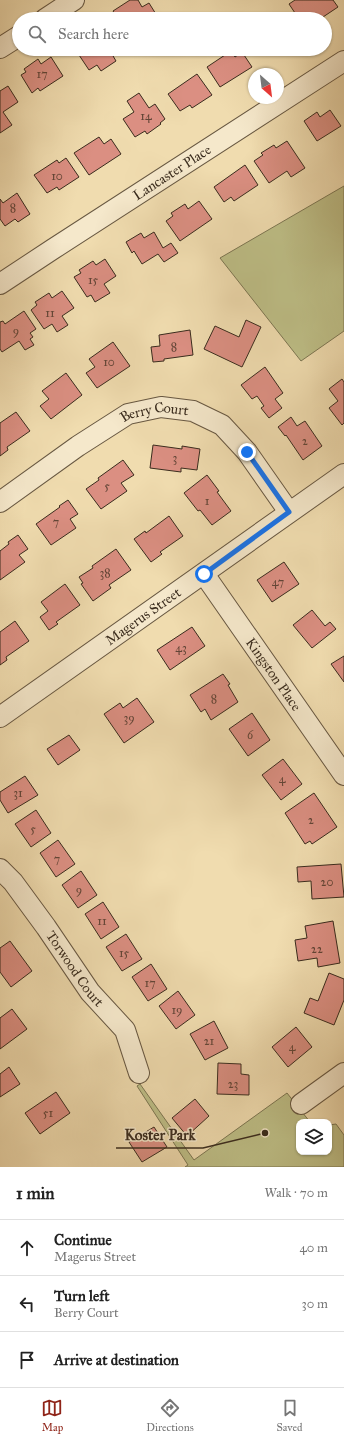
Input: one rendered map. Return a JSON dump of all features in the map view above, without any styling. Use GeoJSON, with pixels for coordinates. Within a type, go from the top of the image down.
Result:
{"type":"FeatureCollection","features":[{"type":"Feature","properties":{"kind":"street"},"geometry":{"type":"LineString","coordinates":[[56,12],[74,0]]}},
{"type":"Feature","properties":{"kind":"street"},"geometry":{"type":"LineString","coordinates":[[0,48],[12,40]]}},
{"type":"Feature","properties":{"kind":"street","name":"Lancaster Place"},"geometry":{"type":"LineString","coordinates":[[0,284],[344,62]]}},
{"type":"Feature","properties":{"kind":"street","name":"Berry Court"},"geometry":{"type":"LineString","coordinates":[[0,502],[78,446],[128,414],[162,407],[193,411],[222,425],[247,452],[289,512]]}},
{"type":"Feature","properties":{"kind":"street","name":"Magerus Street"},"geometry":{"type":"LineString","coordinates":[[0,717],[344,474]]}},
{"type":"Feature","properties":{"kind":"street","name":"Kingston Place"},"geometry":{"type":"LineString","coordinates":[[204,574],[344,775]]}},
{"type":"Feature","properties":{"kind":"street","name":"Torwood Court"},"geometry":{"type":"LineString","coordinates":[[0,869],[13,882],[42,920],[90,992],[125,1030],[139,1073]]}},
{"type":"Feature","properties":{"kind":"street"},"geometry":{"type":"LineString","coordinates":[[301,1104],[344,1073]]}},
{"type":"Feature","properties":{"kind":"green space"},"geometry":{"type":"Polygon","coordinates":[[[344,186],[344,331],[301,361],[220,258],[344,186]]]}},
{"type":"Feature","properties":{"kind":"green space"},"geometry":{"type":"Polygon","coordinates":[[[140,1084],[194,1160],[287,1093],[308,1119],[296,1119],[296,1155],[332,1155],[332,1125],[336,1124],[344,1135],[344,1167],[185,1167],[188,1165],[137,1086],[140,1084]]]}},
{"type":"Feature","properties":{"kind":"building"},"geometry":{"type":"Polygon","coordinates":[[[130,0],[138,0],[142,7],[149,3],[155,12],[114,12],[130,0]]]}},
{"type":"Feature","properties":{"kind":"building"},"geometry":{"type":"Polygon","coordinates":[[[295,0],[333,0],[338,7],[330,12],[294,12],[289,4],[295,0]]]}},
{"type":"Feature","properties":{"kind":"building"},"geometry":{"type":"Polygon","coordinates":[[[80,56],[113,56],[116,61],[101,71],[97,65],[89,70],[80,56]]]}},
{"type":"Feature","properties":{"kind":"building"},"geometry":{"type":"Polygon","coordinates":[[[224,56],[245,56],[252,67],[248,68],[248,70],[220,87],[207,67],[224,56]]]}},
{"type":"Feature","properties":{"kind":"building"},"geometry":{"type":"Polygon","coordinates":[[[51,57],[63,76],[40,91],[38,88],[32,93],[21,75],[26,72],[24,69],[38,59],[41,64],[51,57]]]}},
{"type":"Feature","properties":{"kind":"building"},"geometry":{"type":"Polygon","coordinates":[[[197,74],[212,95],[192,108],[190,105],[180,111],[168,94],[197,74]]]}},
{"type":"Feature","properties":{"kind":"building"},"geometry":{"type":"Polygon","coordinates":[[[8,86],[18,102],[3,112],[12,125],[0,133],[0,91],[8,86]]]}},
{"type":"Feature","properties":{"kind":"building"},"geometry":{"type":"Polygon","coordinates":[[[139,93],[149,108],[155,104],[165,119],[160,123],[161,124],[147,134],[145,131],[135,137],[123,119],[134,112],[127,101],[139,93]]]}},
{"type":"Feature","properties":{"kind":"building"},"geometry":{"type":"Polygon","coordinates":[[[330,110],[341,126],[317,141],[304,121],[317,112],[320,117],[330,110]]]}},
{"type":"Feature","properties":{"kind":"building"},"geometry":{"type":"Polygon","coordinates":[[[99,137],[104,144],[111,139],[121,154],[89,175],[74,153],[99,137]]]}},
{"type":"Feature","properties":{"kind":"building"},"geometry":{"type":"Polygon","coordinates":[[[287,141],[305,168],[291,177],[287,171],[269,183],[254,161],[263,155],[261,153],[274,145],[276,148],[287,141]]]}},
{"type":"Feature","properties":{"kind":"building"},"geometry":{"type":"Polygon","coordinates":[[[66,158],[79,177],[59,190],[57,187],[47,193],[34,175],[57,160],[59,163],[66,158]]]}},
{"type":"Feature","properties":{"kind":"building"},"geometry":{"type":"Polygon","coordinates":[[[245,165],[258,185],[234,201],[231,197],[224,202],[214,187],[245,165]]]}},
{"type":"Feature","properties":{"kind":"building"},"geometry":{"type":"Polygon","coordinates":[[[17,193],[30,214],[18,222],[15,219],[5,226],[0,219],[0,199],[3,203],[17,193]]]}},
{"type":"Feature","properties":{"kind":"building"},"geometry":{"type":"Polygon","coordinates":[[[199,201],[212,219],[180,241],[166,221],[173,216],[171,213],[185,204],[188,209],[199,201]]]}},
{"type":"Feature","properties":{"kind":"building"},"geometry":{"type":"Polygon","coordinates":[[[154,232],[163,248],[171,243],[178,253],[164,262],[158,254],[142,264],[134,251],[132,253],[126,242],[141,233],[144,238],[154,232]]]}},
{"type":"Feature","properties":{"kind":"building"},"geometry":{"type":"Polygon","coordinates":[[[105,259],[116,276],[104,284],[110,293],[95,302],[91,295],[87,297],[74,277],[81,273],[79,270],[93,261],[96,265],[105,259]]]}},
{"type":"Feature","properties":{"kind":"building"},"geometry":{"type":"Polygon","coordinates":[[[62,291],[74,308],[62,316],[68,325],[57,332],[52,324],[44,329],[31,310],[37,305],[35,302],[49,293],[52,298],[62,291]]]}},
{"type":"Feature","properties":{"kind":"building"},"geometry":{"type":"Polygon","coordinates":[[[24,311],[36,329],[30,333],[33,337],[30,339],[34,345],[25,350],[19,341],[2,352],[0,349],[0,322],[3,321],[5,324],[24,311]]]}},
{"type":"Feature","properties":{"kind":"building"},"geometry":{"type":"Polygon","coordinates":[[[246,320],[261,327],[242,367],[204,349],[215,326],[239,337],[246,320]]]}},
{"type":"Feature","properties":{"kind":"building"},"geometry":{"type":"Polygon","coordinates":[[[190,330],[193,355],[153,362],[151,347],[160,346],[159,335],[190,330]]]}},
{"type":"Feature","properties":{"kind":"building"},"geometry":{"type":"Polygon","coordinates":[[[113,342],[130,366],[97,388],[86,373],[95,367],[89,359],[113,342]]]}},
{"type":"Feature","properties":{"kind":"building"},"geometry":{"type":"Polygon","coordinates":[[[265,367],[283,393],[275,399],[282,408],[269,418],[261,408],[264,406],[257,396],[252,399],[241,385],[265,367]]]}},
{"type":"Feature","properties":{"kind":"building"},"geometry":{"type":"Polygon","coordinates":[[[66,373],[82,395],[51,419],[40,406],[49,399],[42,391],[66,373]]]}},
{"type":"Feature","properties":{"kind":"building"},"geometry":{"type":"Polygon","coordinates":[[[342,379],[344,382],[344,423],[342,425],[329,408],[338,401],[329,389],[342,379]]]}},
{"type":"Feature","properties":{"kind":"building"},"geometry":{"type":"Polygon","coordinates":[[[16,412],[30,431],[7,447],[8,450],[0,456],[0,423],[16,412]]]}},
{"type":"Feature","properties":{"kind":"building"},"geometry":{"type":"Polygon","coordinates":[[[291,417],[297,426],[305,421],[322,446],[303,460],[286,435],[285,436],[278,427],[291,417]]]}},
{"type":"Feature","properties":{"kind":"building"},"geometry":{"type":"Polygon","coordinates":[[[153,445],[182,449],[182,446],[200,449],[197,470],[181,468],[181,472],[150,468],[153,445]]]}},
{"type":"Feature","properties":{"kind":"building"},"geometry":{"type":"Polygon","coordinates":[[[123,460],[134,475],[121,483],[127,491],[101,509],[86,489],[99,480],[98,478],[123,460]]]}},
{"type":"Feature","properties":{"kind":"building"},"geometry":{"type":"Polygon","coordinates":[[[207,475],[231,511],[212,525],[200,510],[198,511],[184,493],[207,475]]]}},
{"type":"Feature","properties":{"kind":"building"},"geometry":{"type":"Polygon","coordinates":[[[68,500],[78,514],[70,519],[76,528],[51,545],[36,524],[68,500]]]}},
{"type":"Feature","properties":{"kind":"building"},"geometry":{"type":"Polygon","coordinates":[[[169,516],[183,536],[160,552],[162,554],[151,562],[134,539],[145,531],[146,533],[169,516]]]}},
{"type":"Feature","properties":{"kind":"building"},"geometry":{"type":"Polygon","coordinates":[[[18,535],[28,549],[19,555],[25,562],[0,580],[0,551],[9,544],[8,542],[18,535]]]}},
{"type":"Feature","properties":{"kind":"building"},"geometry":{"type":"Polygon","coordinates":[[[116,549],[131,570],[109,585],[111,588],[93,601],[81,584],[83,583],[79,577],[93,568],[92,566],[116,549]]]}},
{"type":"Feature","properties":{"kind":"building"},"geometry":{"type":"Polygon","coordinates":[[[284,562],[299,584],[272,602],[257,580],[284,562]]]}},
{"type":"Feature","properties":{"kind":"building"},"geometry":{"type":"Polygon","coordinates":[[[65,584],[80,605],[56,622],[58,624],[49,630],[40,617],[48,611],[41,602],[65,584]]]}},
{"type":"Feature","properties":{"kind":"building"},"geometry":{"type":"Polygon","coordinates":[[[312,610],[325,626],[330,622],[336,629],[312,648],[293,625],[312,610]]]}},
{"type":"Feature","properties":{"kind":"building"},"geometry":{"type":"Polygon","coordinates":[[[15,621],[29,641],[6,657],[7,660],[0,665],[0,632],[15,621]]]}},
{"type":"Feature","properties":{"kind":"building"},"geometry":{"type":"Polygon","coordinates":[[[192,627],[205,646],[170,670],[157,650],[192,627]]]}},
{"type":"Feature","properties":{"kind":"building"},"geometry":{"type":"Polygon","coordinates":[[[344,656],[344,682],[331,664],[344,656]]]}},
{"type":"Feature","properties":{"kind":"building"},"geometry":{"type":"Polygon","coordinates":[[[223,674],[230,684],[228,685],[238,702],[211,720],[205,709],[201,712],[190,695],[223,674]]]}},
{"type":"Feature","properties":{"kind":"building"},"geometry":{"type":"Polygon","coordinates":[[[137,698],[154,722],[124,743],[104,714],[120,703],[123,708],[137,698]]]}},
{"type":"Feature","properties":{"kind":"building"},"geometry":{"type":"Polygon","coordinates":[[[252,713],[270,740],[248,756],[229,729],[252,713]]]}},
{"type":"Feature","properties":{"kind":"building"},"geometry":{"type":"Polygon","coordinates":[[[69,735],[80,750],[58,765],[47,749],[69,735]]]}},
{"type":"Feature","properties":{"kind":"building"},"geometry":{"type":"Polygon","coordinates":[[[283,759],[302,784],[281,800],[262,775],[283,759]]]}},
{"type":"Feature","properties":{"kind":"building"},"geometry":{"type":"Polygon","coordinates":[[[25,776],[38,795],[8,813],[0,800],[0,792],[25,776]]]}},
{"type":"Feature","properties":{"kind":"building"},"geometry":{"type":"Polygon","coordinates":[[[314,793],[337,827],[312,844],[310,841],[305,844],[285,813],[314,793]]]}},
{"type":"Feature","properties":{"kind":"building"},"geometry":{"type":"Polygon","coordinates":[[[36,810],[51,833],[31,847],[15,824],[36,810]]]}},
{"type":"Feature","properties":{"kind":"building"},"geometry":{"type":"Polygon","coordinates":[[[58,840],[75,864],[56,877],[40,853],[58,840]]]}},
{"type":"Feature","properties":{"kind":"building"},"geometry":{"type":"Polygon","coordinates":[[[341,864],[344,897],[312,899],[311,881],[298,882],[297,867],[341,864]]]}},
{"type":"Feature","properties":{"kind":"building"},"geometry":{"type":"Polygon","coordinates":[[[81,871],[97,895],[78,908],[62,885],[81,871]]]}},
{"type":"Feature","properties":{"kind":"building"},"geometry":{"type":"Polygon","coordinates":[[[103,902],[119,927],[101,939],[85,914],[103,902]]]}},
{"type":"Feature","properties":{"kind":"building"},"geometry":{"type":"Polygon","coordinates":[[[333,921],[340,963],[318,967],[317,958],[298,961],[295,940],[307,938],[305,926],[333,921]]]}},
{"type":"Feature","properties":{"kind":"building"},"geometry":{"type":"Polygon","coordinates":[[[126,934],[142,959],[122,971],[106,947],[126,934]]]}},
{"type":"Feature","properties":{"kind":"building"},"geometry":{"type":"Polygon","coordinates":[[[10,941],[32,971],[11,987],[0,972],[0,948],[10,941]]]}},
{"type":"Feature","properties":{"kind":"building"},"geometry":{"type":"Polygon","coordinates":[[[151,964],[167,989],[148,1001],[132,977],[151,964]]]}},
{"type":"Feature","properties":{"kind":"building"},"geometry":{"type":"Polygon","coordinates":[[[329,973],[344,979],[344,1000],[334,1025],[304,1013],[310,998],[318,1001],[329,973]]]}},
{"type":"Feature","properties":{"kind":"building"},"geometry":{"type":"Polygon","coordinates":[[[178,991],[195,1015],[176,1029],[159,1006],[178,991]]]}},
{"type":"Feature","properties":{"kind":"building"},"geometry":{"type":"Polygon","coordinates":[[[12,1009],[27,1029],[0,1049],[0,1018],[12,1009]]]}},
{"type":"Feature","properties":{"kind":"building"},"geometry":{"type":"Polygon","coordinates":[[[214,1021],[228,1048],[205,1060],[190,1034],[214,1021]]]}},
{"type":"Feature","properties":{"kind":"building"},"geometry":{"type":"Polygon","coordinates":[[[296,1027],[312,1047],[288,1067],[272,1047],[296,1027]]]}},
{"type":"Feature","properties":{"kind":"building"},"geometry":{"type":"Polygon","coordinates":[[[218,1063],[241,1064],[241,1074],[249,1075],[249,1095],[217,1094],[218,1063]]]}},
{"type":"Feature","properties":{"kind":"building"},"geometry":{"type":"Polygon","coordinates":[[[9,1067],[20,1084],[0,1097],[0,1074],[9,1067]]]}},
{"type":"Feature","properties":{"kind":"building"},"geometry":{"type":"Polygon","coordinates":[[[56,1092],[70,1113],[40,1134],[25,1113],[56,1092]]]}},
{"type":"Feature","properties":{"kind":"building"},"geometry":{"type":"Polygon","coordinates":[[[195,1099],[209,1116],[187,1136],[172,1118],[195,1099]]]}},
{"type":"Feature","properties":{"kind":"building"},"geometry":{"type":"Polygon","coordinates":[[[154,1127],[167,1147],[142,1162],[129,1142],[154,1127]]]}},
{"type":"Feature","properties":{"kind":"place","name":"Koster Park"},"geometry":{"type":"Point","coordinates":[265,1133]}},
{"type":"Feature","properties":{"kind":"route"},"geometry":{"type":"LineString","coordinates":[[204,574],[289,512],[247,452]]}}]}
